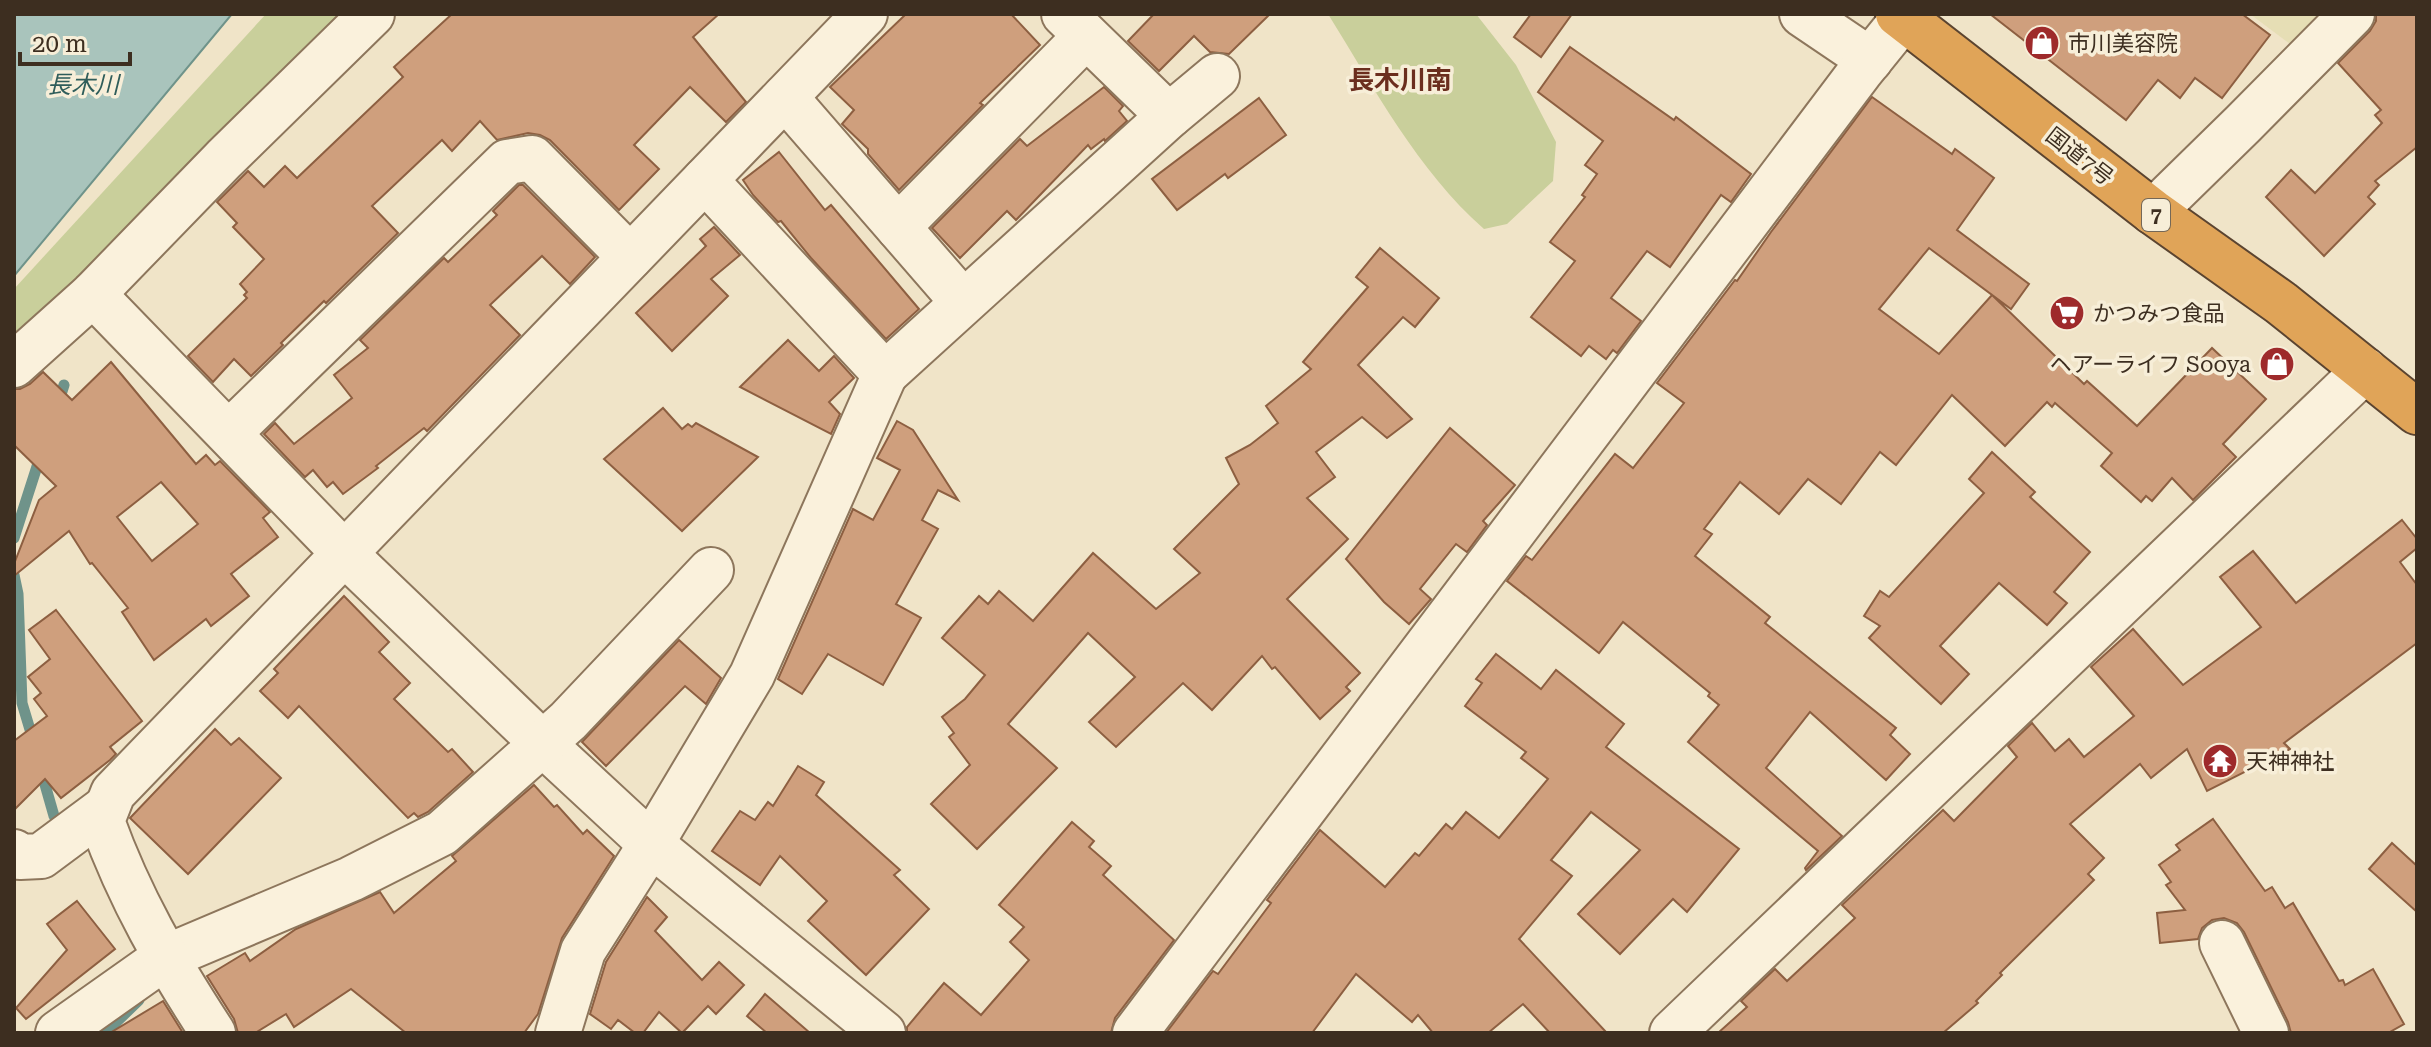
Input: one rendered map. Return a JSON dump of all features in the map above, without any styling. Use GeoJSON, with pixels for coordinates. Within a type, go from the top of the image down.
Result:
{"type":"FeatureCollection","features":[{"type":"Feature","properties":{"kind":"highway","name":"国道7号"},"geometry":{"type":"LineString","coordinates":[[1903,16],[2153,212],[2281,303],[2417,412]]}},
{"type":"Feature","properties":{"kind":"street"},"geometry":{"type":"LineString","coordinates":[[14,365],[93,294],[224,159],[372,14]]}},
{"type":"Feature","properties":{"kind":"street"},"geometry":{"type":"LineString","coordinates":[[213,1033],[164,958],[119,868],[102,821],[113,793],[865,14]]}},
{"type":"Feature","properties":{"kind":"street"},"geometry":{"type":"LineString","coordinates":[[1802,14],[1870,60]]}},
{"type":"Feature","properties":{"kind":"street"},"geometry":{"type":"LineString","coordinates":[[2153,212],[2352,14]]}},
{"type":"Feature","properties":{"kind":"street"},"geometry":{"type":"LineString","coordinates":[[1135,1033],[1903,16]]}},
{"type":"Feature","properties":{"kind":"street"},"geometry":{"type":"LineString","coordinates":[[898,227],[1075,25],[1169,116]]}},
{"type":"Feature","properties":{"kind":"street"},"geometry":{"type":"LineString","coordinates":[[558,1033],[583,951],[752,675],[885,374],[1217,76]]}},
{"type":"Feature","properties":{"kind":"street"},"geometry":{"type":"LineString","coordinates":[[785,97],[963,302]]}},
{"type":"Feature","properties":{"kind":"street"},"geometry":{"type":"LineString","coordinates":[[229,433],[507,162],[532,158],[630,257]]}},
{"type":"Feature","properties":{"kind":"street"},"geometry":{"type":"LineString","coordinates":[[705,180],[885,374]]}},
{"type":"Feature","properties":{"kind":"street"},"geometry":{"type":"LineString","coordinates":[[93,294],[344,553],[542,743],[651,844],[883,1033]]}},
{"type":"Feature","properties":{"kind":"street"},"geometry":{"type":"LineString","coordinates":[[1672,1033],[2365,370]]}},
{"type":"Feature","properties":{"kind":"street"},"geometry":{"type":"LineString","coordinates":[[58,1033],[164,958],[351,879],[442,833],[568,721],[711,570]]}},
{"type":"Feature","properties":{"kind":"street"},"geometry":{"type":"LineString","coordinates":[[14,852],[20,857],[41,856],[107,807]]}},
{"type":"Feature","properties":{"kind":"street"},"geometry":{"type":"LineString","coordinates":[[2222,943],[2266,1033]]}},
{"type":"Feature","properties":{"kind":"shaded area"},"geometry":{"type":"Polygon","coordinates":[[[2250,14],[2333,14],[2298,50],[2250,14]]]}},
{"type":"Feature","properties":{"kind":"green space"},"geometry":{"type":"Polygon","coordinates":[[[266,14],[357,14],[14,352],[14,289],[266,14]]]}},
{"type":"Feature","properties":{"kind":"green space"},"geometry":{"type":"Polygon","coordinates":[[[1328,14],[1476,14],[1516,65],[1556,142],[1553,181],[1507,224],[1484,229],[1460,206],[1418,155],[1328,14]]]}},
{"type":"Feature","properties":{"kind":"water","name":"長木川"},"geometry":{"type":"Polygon","coordinates":[[[14,14],[232,14],[14,276],[14,14]]]}},
{"type":"Feature","properties":{"kind":"building"},"geometry":{"type":"Polygon","coordinates":[[[452,14],[719,14],[693,37],[746,102],[726,122],[690,87],[634,145],[659,169],[619,210],[550,140],[540,135],[528,133],[497,140],[480,121],[452,151],[442,140],[372,206],[398,233],[326,303],[324,301],[251,376],[234,359],[213,382],[188,356],[247,298],[244,295],[247,292],[240,284],[264,259],[233,227],[237,223],[217,202],[248,171],[264,187],[285,166],[297,178],[403,77],[394,67],[452,14]]]}},
{"type":"Feature","properties":{"kind":"building"},"geometry":{"type":"Polygon","coordinates":[[[906,14],[1011,14],[1040,45],[980,103],[983,105],[899,190],[868,154],[868,149],[842,124],[854,110],[830,87],[906,14]]]}},
{"type":"Feature","properties":{"kind":"building"},"geometry":{"type":"Polygon","coordinates":[[[1154,14],[1270,14],[1229,54],[1210,52],[1194,36],[1159,71],[1128,41],[1154,14]]]}},
{"type":"Feature","properties":{"kind":"building"},"geometry":{"type":"Polygon","coordinates":[[[1531,14],[1572,14],[1541,57],[1514,37],[1531,14]]]}},
{"type":"Feature","properties":{"kind":"building"},"geometry":{"type":"Polygon","coordinates":[[[1990,14],[2242,14],[2270,35],[2222,98],[2195,78],[2180,98],[2158,80],[2126,120],[1990,14]]]}},
{"type":"Feature","properties":{"kind":"building"},"geometry":{"type":"Polygon","coordinates":[[[2376,14],[2417,14],[2417,147],[2375,181],[2379,185],[2368,197],[2375,204],[2324,256],[2266,197],[2291,170],[2315,193],[2382,123],[2375,115],[2381,110],[2338,63],[2370,31],[2376,14]]]}},
{"type":"Feature","properties":{"kind":"building"},"geometry":{"type":"Polygon","coordinates":[[[1570,47],[1674,120],[1676,117],[1751,174],[1731,202],[1721,195],[1670,267],[1647,251],[1611,298],[1641,321],[1617,353],[1613,350],[1606,359],[1589,346],[1581,356],[1531,317],[1575,261],[1550,242],[1585,197],[1582,195],[1597,174],[1585,165],[1603,141],[1538,92],[1570,47]]]}},
{"type":"Feature","properties":{"kind":"building"},"geometry":{"type":"Polygon","coordinates":[[[1104,87],[1123,106],[1119,111],[1127,121],[1105,141],[1091,149],[1088,145],[1016,220],[1007,211],[960,258],[932,228],[1020,139],[1027,146],[1104,87]]]}},
{"type":"Feature","properties":{"kind":"building"},"geometry":{"type":"Polygon","coordinates":[[[1872,97],[1952,154],[1955,149],[1994,178],[1957,230],[2029,284],[2011,309],[1929,248],[1879,309],[1939,354],[1992,295],[2084,384],[2087,381],[2137,426],[2212,348],[2266,399],[2223,444],[2236,457],[2193,500],[2172,478],[2152,501],[2146,496],[2141,502],[2101,466],[2112,453],[2055,403],[2052,407],[2047,402],[2005,446],[1952,395],[1896,465],[1880,452],[1841,504],[1808,479],[1779,514],[1740,482],[1704,529],[1712,534],[1695,556],[1770,617],[1765,623],[1896,728],[1890,735],[1910,754],[1886,780],[1810,712],[1766,768],[1842,836],[1806,870],[1818,851],[1688,742],[1719,705],[1708,696],[1710,693],[1623,622],[1599,653],[1507,581],[1526,556],[1532,560],[1615,454],[1633,468],[1684,403],[1657,383],[1737,281],[1872,97]]]}},
{"type":"Feature","properties":{"kind":"building"},"geometry":{"type":"Polygon","coordinates":[[[1259,98],[1286,135],[1228,178],[1225,174],[1177,210],[1152,179],[1259,98]]]}},
{"type":"Feature","properties":{"kind":"building"},"geometry":{"type":"Polygon","coordinates":[[[779,152],[825,210],[831,205],[919,309],[886,339],[781,221],[778,222],[753,195],[743,180],[779,152]]]}},
{"type":"Feature","properties":{"kind":"building"},"geometry":{"type":"Polygon","coordinates":[[[519,185],[523,185],[595,257],[570,284],[542,256],[490,305],[520,335],[427,431],[424,428],[343,494],[333,482],[327,487],[313,470],[305,477],[264,434],[275,423],[294,444],[352,398],[334,375],[368,348],[360,340],[444,258],[448,262],[497,215],[493,211],[519,185]]]}},
{"type":"Feature","properties":{"kind":"building"},"geometry":{"type":"Polygon","coordinates":[[[714,227],[740,255],[711,279],[728,296],[672,351],[636,313],[706,246],[700,239],[714,227]]]}},
{"type":"Feature","properties":{"kind":"building"},"geometry":{"type":"Polygon","coordinates":[[[1380,248],[1439,298],[1415,327],[1403,317],[1358,365],[1412,419],[1387,438],[1362,417],[1316,452],[1335,477],[1307,498],[1348,539],[1287,599],[1360,673],[1346,687],[1350,691],[1320,719],[1262,656],[1212,710],[1183,683],[1116,747],[1089,722],[1135,677],[1088,633],[1008,724],[1057,768],[977,849],[931,804],[970,765],[949,737],[954,733],[942,717],[965,699],[985,675],[942,638],[979,596],[988,604],[999,591],[1033,621],[1093,553],[1156,609],[1200,573],[1174,549],[1239,484],[1226,458],[1250,445],[1278,423],[1266,406],[1311,369],[1303,362],[1368,287],[1356,277],[1380,248]]]}},
{"type":"Feature","properties":{"kind":"building"},"geometry":{"type":"Polygon","coordinates":[[[788,340],[819,371],[834,356],[854,378],[829,402],[840,414],[831,434],[740,387],[788,340]]]}},
{"type":"Feature","properties":{"kind":"building"},"geometry":{"type":"Polygon","coordinates":[[[111,362],[196,464],[206,455],[215,465],[220,461],[270,512],[263,518],[278,537],[231,574],[249,596],[211,626],[206,619],[154,660],[122,612],[128,608],[90,564],[69,531],[14,576],[14,564],[39,500],[56,486],[14,445],[14,389],[30,384],[43,372],[72,400],[111,362]],[[161,482],[117,517],[152,561],[198,524],[161,482]]]}},
{"type":"Feature","properties":{"kind":"building"},"geometry":{"type":"Polygon","coordinates":[[[663,408],[682,429],[696,423],[758,457],[682,531],[604,459],[663,408]]]}},
{"type":"Feature","properties":{"kind":"building"},"geometry":{"type":"Polygon","coordinates":[[[897,421],[913,430],[958,500],[938,490],[922,520],[938,529],[896,604],[921,618],[883,685],[828,654],[802,694],[778,679],[853,509],[873,520],[900,470],[877,458],[897,421]]]}},
{"type":"Feature","properties":{"kind":"building"},"geometry":{"type":"Polygon","coordinates":[[[1450,428],[1515,485],[1483,521],[1487,525],[1467,552],[1456,544],[1420,589],[1431,599],[1409,624],[1384,602],[1346,559],[1450,428]]]}},
{"type":"Feature","properties":{"kind":"building"},"geometry":{"type":"Polygon","coordinates":[[[1992,452],[2035,492],[2030,497],[2090,552],[2054,592],[2067,603],[2047,625],[1999,583],[1940,646],[1969,674],[1941,704],[1869,638],[1880,626],[1864,616],[1880,591],[1889,597],[1984,493],[1969,479],[1992,452]]]}},
{"type":"Feature","properties":{"kind":"building"},"geometry":{"type":"Polygon","coordinates":[[[2402,520],[2417,539],[2417,548],[2400,562],[2417,585],[2417,643],[2284,743],[2290,749],[2207,791],[2187,749],[2151,778],[2140,764],[2070,824],[2104,858],[2088,874],[2094,880],[2000,973],[2002,975],[1976,1001],[1978,1003],[1943,1033],[1718,1033],[1747,1007],[1741,1001],[1775,969],[1787,981],[1855,918],[1842,905],[1943,810],[1954,821],[2017,757],[2008,746],[2032,723],[2055,751],[2069,739],[2084,757],[2134,716],[2091,667],[2133,629],[2183,685],[2261,627],[2220,577],[2253,551],[2296,603],[2402,520]]]}},
{"type":"Feature","properties":{"kind":"building"},"geometry":{"type":"Polygon","coordinates":[[[344,596],[389,642],[379,652],[410,683],[394,699],[448,752],[452,749],[473,772],[428,812],[418,817],[414,813],[408,818],[299,706],[288,718],[260,691],[278,673],[274,669],[344,596]]]}},
{"type":"Feature","properties":{"kind":"building"},"geometry":{"type":"Polygon","coordinates":[[[56,610],[142,721],[110,747],[116,754],[110,760],[61,798],[45,779],[14,810],[14,741],[47,716],[34,699],[41,693],[28,677],[50,659],[29,630],[56,610]]]}},
{"type":"Feature","properties":{"kind":"building"},"geometry":{"type":"Polygon","coordinates":[[[679,640],[721,678],[706,704],[685,686],[606,766],[582,742],[679,640]]]}},
{"type":"Feature","properties":{"kind":"building"},"geometry":{"type":"Polygon","coordinates":[[[1496,654],[1541,689],[1556,670],[1624,724],[1606,747],[1739,849],[1687,912],[1673,899],[1620,954],[1578,914],[1640,850],[1591,812],[1551,860],[1572,876],[1519,939],[1607,1033],[1550,1033],[1523,1004],[1488,1033],[1433,1033],[1418,1015],[1412,1022],[1356,974],[1312,1033],[1166,1033],[1213,971],[1218,974],[1271,903],[1267,900],[1320,830],[1385,887],[1415,853],[1419,856],[1446,824],[1452,829],[1466,812],[1499,838],[1548,779],[1521,758],[1526,752],[1465,706],[1482,683],[1476,679],[1496,654]]]}},
{"type":"Feature","properties":{"kind":"building"},"geometry":{"type":"Polygon","coordinates":[[[215,729],[231,745],[239,738],[281,778],[188,874],[130,818],[215,729]]]}},
{"type":"Feature","properties":{"kind":"building"},"geometry":{"type":"Polygon","coordinates":[[[798,766],[824,782],[816,795],[900,870],[894,875],[929,909],[866,975],[808,921],[827,901],[780,856],[760,885],[712,851],[740,811],[755,820],[768,802],[773,806],[798,766]]]}},
{"type":"Feature","properties":{"kind":"building"},"geometry":{"type":"Polygon","coordinates":[[[534,785],[583,834],[587,830],[614,856],[562,938],[538,1014],[524,1033],[406,1033],[351,989],[294,1027],[286,1014],[255,1033],[238,1033],[234,1019],[207,976],[245,953],[250,961],[296,929],[380,892],[394,913],[456,861],[452,856],[534,785]]]}},
{"type":"Feature","properties":{"kind":"building"},"geometry":{"type":"Polygon","coordinates":[[[2213,819],[2265,891],[2272,887],[2285,908],[2293,903],[2339,981],[2343,980],[2345,985],[2373,969],[2404,1024],[2388,1033],[2291,1033],[2237,923],[2224,918],[2212,920],[2202,928],[2198,939],[2160,943],[2157,913],[2185,910],[2166,885],[2171,882],[2159,865],[2180,850],[2176,845],[2213,819]]]}},
{"type":"Feature","properties":{"kind":"building"},"geometry":{"type":"Polygon","coordinates":[[[1072,822],[1094,841],[1089,847],[1111,866],[1103,875],[1174,940],[1115,1018],[1111,1033],[907,1033],[907,1027],[944,983],[981,1015],[1029,960],[1010,942],[1024,927],[999,905],[1072,822]]]}},
{"type":"Feature","properties":{"kind":"building"},"geometry":{"type":"Polygon","coordinates":[[[2392,843],[2417,866],[2417,912],[2369,869],[2392,843]]]}},
{"type":"Feature","properties":{"kind":"building"},"geometry":{"type":"Polygon","coordinates":[[[647,897],[667,917],[655,931],[702,980],[719,962],[744,985],[716,1014],[708,1006],[682,1033],[659,1012],[643,1033],[635,1033],[618,1020],[611,1029],[590,1014],[606,962],[647,897]]]}},
{"type":"Feature","properties":{"kind":"building"},"geometry":{"type":"Polygon","coordinates":[[[77,901],[115,949],[26,1019],[16,1008],[67,950],[47,924],[77,901]]]}},
{"type":"Feature","properties":{"kind":"building"},"geometry":{"type":"Polygon","coordinates":[[[765,994],[810,1033],[767,1033],[747,1016],[765,994]]]}},
{"type":"Feature","properties":{"kind":"building"},"geometry":{"type":"Polygon","coordinates":[[[163,1001],[183,1033],[110,1033],[163,1001]]]}},
{"type":"Feature","properties":{"kind":"waterway"},"geometry":{"type":"LineString","coordinates":[[58,404],[64,385]]}},
{"type":"Feature","properties":{"kind":"waterway"},"geometry":{"type":"LineString","coordinates":[[14,538],[41,454]]}},
{"type":"Feature","properties":{"kind":"waterway"},"geometry":{"type":"LineString","coordinates":[[14,575],[18,594],[22,703],[34,743]]}},
{"type":"Feature","properties":{"kind":"waterway"},"geometry":{"type":"LineString","coordinates":[[40,767],[54,816]]}},
{"type":"Feature","properties":{"kind":"waterway"},"geometry":{"type":"LineString","coordinates":[[105,1033],[139,1000]]}},
{"type":"Feature","properties":{"kind":"place","name":"市川美容院"},"geometry":{"type":"Point","coordinates":[2042,43]}},
{"type":"Feature","properties":{"kind":"place","name":"かつみつ食品"},"geometry":{"type":"Point","coordinates":[2067,313]}},
{"type":"Feature","properties":{"kind":"place","name":"ヘアーライフ Sooya"},"geometry":{"type":"Point","coordinates":[2277,364]}},
{"type":"Feature","properties":{"kind":"place","name":"天神神社"},"geometry":{"type":"Point","coordinates":[2220,761]}},
{"type":"Feature","properties":{"kind":"district","name":"長木川南"},"geometry":{"type":"Point","coordinates":[1400,80]}}]}
